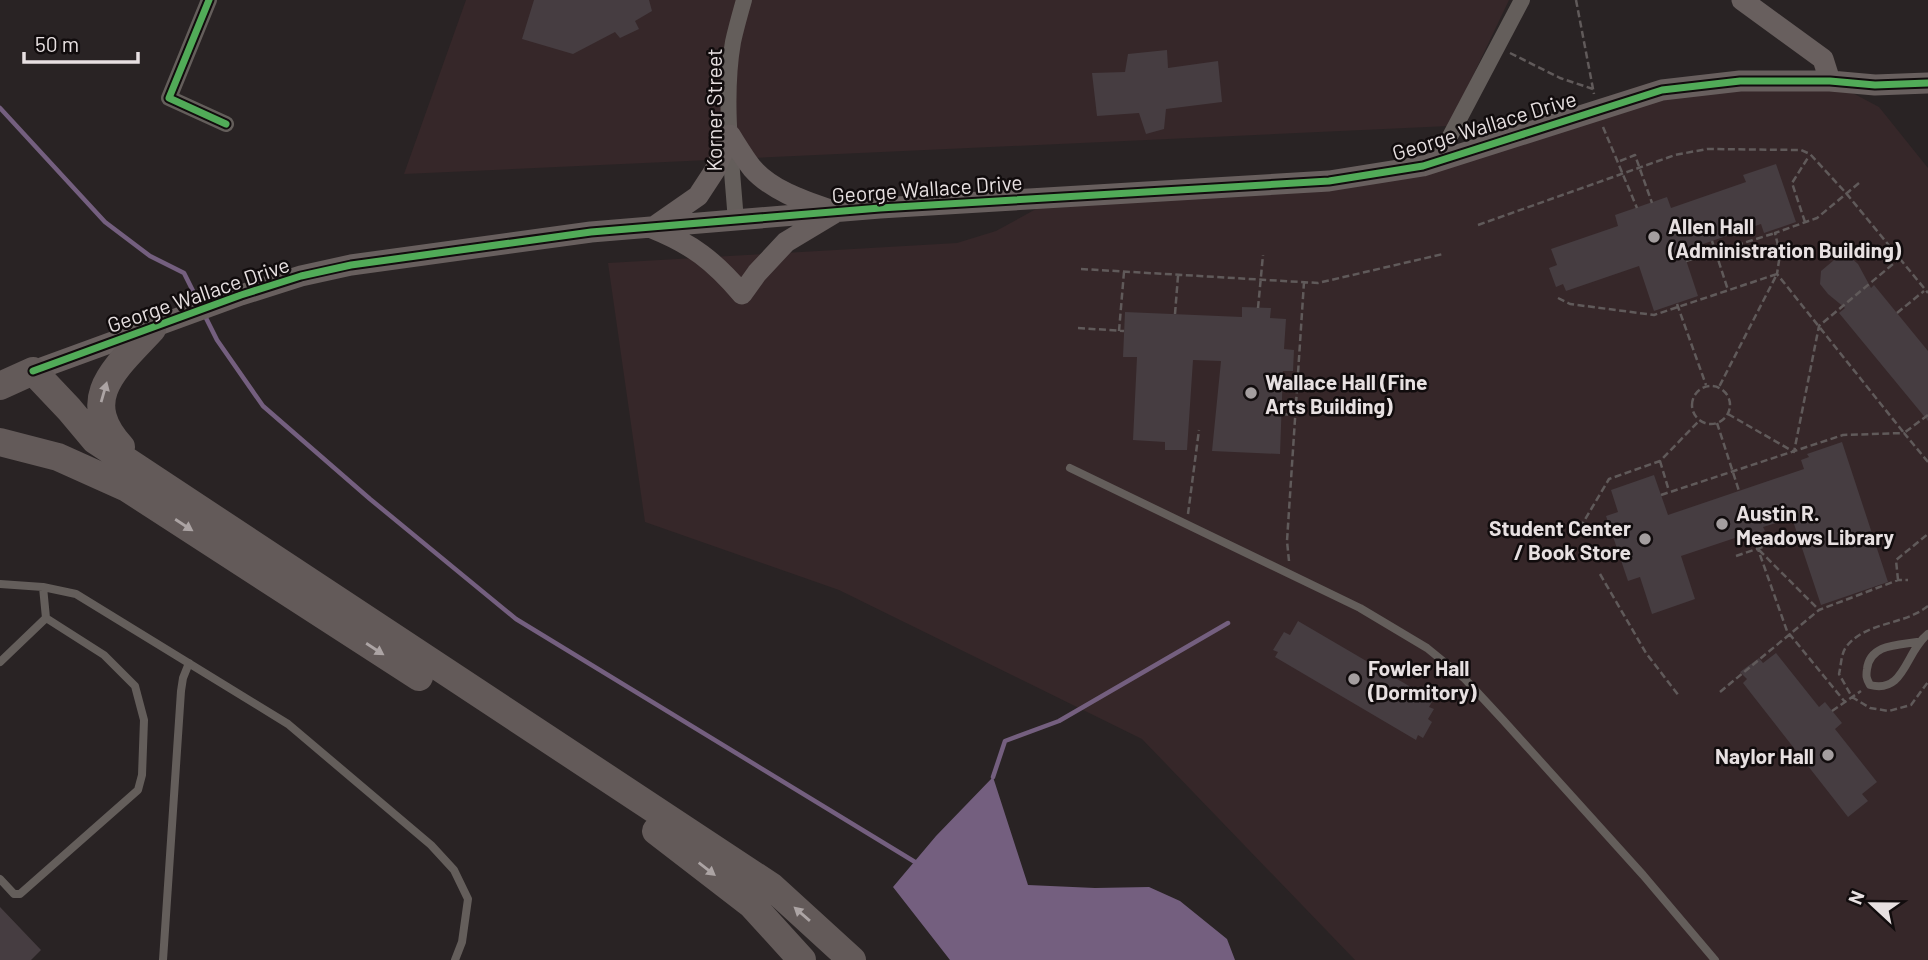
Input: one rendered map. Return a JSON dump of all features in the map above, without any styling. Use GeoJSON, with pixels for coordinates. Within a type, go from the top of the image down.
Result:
{"type":"FeatureCollection","features":[{"type":"Feature","properties":{"kind":"highway"},"geometry":{"type":"LineString","coordinates":[[134,479],[103,421],[101,401],[109,378],[152,329]]}},
{"type":"Feature","properties":{"kind":"highway"},"geometry":{"type":"LineString","coordinates":[[33,371],[134,479],[668,839],[752,905],[802,960]]}},
{"type":"Feature","properties":{"kind":"highway","name":"George Wallace Drive"},"geometry":{"type":"LineString","coordinates":[[0,386],[33,371]]}},
{"type":"Feature","properties":{"kind":"highway"},"geometry":{"type":"LineString","coordinates":[[0,442],[134,479],[761,880],[809,919],[852,960]]}},
{"type":"Feature","properties":{"kind":"street"},"geometry":{"type":"LineString","coordinates":[[209,0],[169,98],[226,124]]}},
{"type":"Feature","properties":{"kind":"street","name":"Korner Street"},"geometry":{"type":"LineString","coordinates":[[736,222],[730,135],[733,44],[744,0]]}},
{"type":"Feature","properties":{"kind":"street"},"geometry":{"type":"LineString","coordinates":[[1437,161],[1522,0]]}},
{"type":"Feature","properties":{"kind":"street"},"geometry":{"type":"LineString","coordinates":[[1742,0],[1823,59],[1830,81]]}},
{"type":"Feature","properties":{"kind":"street","name":"George Wallace Drive"},"geometry":{"type":"LineString","coordinates":[[33,371],[241,295],[301,276],[351,265],[591,232],[836,212],[1329,181],[1399,171],[1437,161],[1662,90],[1740,81],[1830,81],[1875,85],[1928,83]]}},
{"type":"Feature","properties":{"kind":"street"},"geometry":{"type":"LineString","coordinates":[[730,135],[751,167],[763,179],[798,199],[836,212]]}},
{"type":"Feature","properties":{"kind":"street"},"geometry":{"type":"LineString","coordinates":[[652,228],[698,196],[715,170],[730,135]]}},
{"type":"Feature","properties":{"kind":"street"},"geometry":{"type":"LineString","coordinates":[[652,228],[695,247],[723,271],[742,294],[757,273],[786,242],[836,212]]}},
{"type":"Feature","properties":{"kind":"lane"},"geometry":{"type":"LineString","coordinates":[[1070,467],[1360,608],[1416,642],[1465,679],[1643,875],[1715,960]]}},
{"type":"Feature","properties":{"kind":"lane"},"geometry":{"type":"LineString","coordinates":[[0,584],[43,587],[76,594],[288,724],[431,845],[454,870],[468,900],[462,942],[456,960]]}},
{"type":"Feature","properties":{"kind":"lane"},"geometry":{"type":"LineString","coordinates":[[43,587],[46,618]]}},
{"type":"Feature","properties":{"kind":"lane"},"geometry":{"type":"LineString","coordinates":[[0,662],[46,618]]}},
{"type":"Feature","properties":{"kind":"lane"},"geometry":{"type":"LineString","coordinates":[[0,879],[14,894],[20,894],[138,790],[142,775],[144,720],[135,686],[104,655],[46,618]]}},
{"type":"Feature","properties":{"kind":"lane"},"geometry":{"type":"LineString","coordinates":[[1917,642],[1889,646],[1875,652],[1868,662],[1866,678],[1870,685],[1891,685],[1899,677],[1917,642],[1928,634]]}},
{"type":"Feature","properties":{"kind":"lane"},"geometry":{"type":"LineString","coordinates":[[163,960],[181,691],[189,663]]}},
{"type":"Feature","properties":{"kind":"path"},"geometry":{"type":"LineString","coordinates":[[1498,47],[1560,78],[1593,89]]}},
{"type":"Feature","properties":{"kind":"path"},"geometry":{"type":"LineString","coordinates":[[1478,225],[1675,155],[1707,149],[1801,150],[1810,155],[1846,193],[1927,292],[1897,313]]}},
{"type":"Feature","properties":{"kind":"path"},"geometry":{"type":"LineString","coordinates":[[1619,162],[1635,155],[1652,202]]}},
{"type":"Feature","properties":{"kind":"path"},"geometry":{"type":"LineString","coordinates":[[1805,222],[1792,183],[1810,155]]}},
{"type":"Feature","properties":{"kind":"path"},"geometry":{"type":"LineString","coordinates":[[1686,261],[1817,218],[1858,183]]}},
{"type":"Feature","properties":{"kind":"path"},"geometry":{"type":"LineString","coordinates":[[1719,387],[1777,274],[1780,254],[1775,233]]}},
{"type":"Feature","properties":{"kind":"path"},"geometry":{"type":"LineString","coordinates":[[1712,241],[1728,290]]}},
{"type":"Feature","properties":{"kind":"path"},"geometry":{"type":"LineString","coordinates":[[1081,269],[1318,284],[1443,254]]}},
{"type":"Feature","properties":{"kind":"path"},"geometry":{"type":"LineString","coordinates":[[1258,308],[1263,255]]}},
{"type":"Feature","properties":{"kind":"path"},"geometry":{"type":"LineString","coordinates":[[1794,452],[1819,326],[1899,259]]}},
{"type":"Feature","properties":{"kind":"path"},"geometry":{"type":"LineString","coordinates":[[1119,331],[1124,272]]}},
{"type":"Feature","properties":{"kind":"path"},"geometry":{"type":"LineString","coordinates":[[1558,298],[1570,304],[1654,315],[1677,305],[1777,274]]}},
{"type":"Feature","properties":{"kind":"path"},"geometry":{"type":"LineString","coordinates":[[1777,274],[1928,462]]}},
{"type":"Feature","properties":{"kind":"path"},"geometry":{"type":"LineString","coordinates":[[1175,314],[1178,275]]}},
{"type":"Feature","properties":{"kind":"path"},"geometry":{"type":"LineString","coordinates":[[1290,574],[1287,541],[1304,282]]}},
{"type":"Feature","properties":{"kind":"path"},"geometry":{"type":"LineString","coordinates":[[1677,305],[1706,385]]}},
{"type":"Feature","properties":{"kind":"path"},"geometry":{"type":"LineString","coordinates":[[1078,328],[1124,331]]}},
{"type":"Feature","properties":{"kind":"path"},"geometry":{"type":"LineString","coordinates":[[1706,385],[1719,387],[1727,394],[1731,403],[1728,414],[1717,423],[1699,421],[1692,412],[1691,401],[1696,391],[1706,385]]}},
{"type":"Feature","properties":{"kind":"path"},"geometry":{"type":"LineString","coordinates":[[1281,414],[1295,415]]}},
{"type":"Feature","properties":{"kind":"path"},"geometry":{"type":"LineString","coordinates":[[1728,414],[1794,452]]}},
{"type":"Feature","properties":{"kind":"path"},"geometry":{"type":"LineString","coordinates":[[1661,495],[1843,435],[1904,433],[1928,415]]}},
{"type":"Feature","properties":{"kind":"path"},"geometry":{"type":"LineString","coordinates":[[1580,528],[1609,479],[1660,461],[1699,421]]}},
{"type":"Feature","properties":{"kind":"path"},"geometry":{"type":"LineString","coordinates":[[1717,423],[1739,491]]}},
{"type":"Feature","properties":{"kind":"path"},"geometry":{"type":"LineString","coordinates":[[1187,524],[1199,430]]}},
{"type":"Feature","properties":{"kind":"path"},"geometry":{"type":"LineString","coordinates":[[1660,461],[1670,492]]}},
{"type":"Feature","properties":{"kind":"path"},"geometry":{"type":"LineString","coordinates":[[1898,580],[1896,560],[1928,534]]}},
{"type":"Feature","properties":{"kind":"path"},"geometry":{"type":"LineString","coordinates":[[1753,535],[1791,635],[1844,702]]}},
{"type":"Feature","properties":{"kind":"path"},"geometry":{"type":"LineString","coordinates":[[1736,556],[1798,535]]}},
{"type":"Feature","properties":{"kind":"path"},"geometry":{"type":"LineString","coordinates":[[1758,548],[1819,610]]}},
{"type":"Feature","properties":{"kind":"path"},"geometry":{"type":"LineString","coordinates":[[1600,574],[1646,653],[1679,696]]}},
{"type":"Feature","properties":{"kind":"path"},"geometry":{"type":"LineString","coordinates":[[1720,692],[1819,610],[1898,580],[1908,580]]}},
{"type":"Feature","properties":{"kind":"path"},"geometry":{"type":"LineString","coordinates":[[1832,711],[1870,685]]}},
{"type":"Feature","properties":{"kind":"shaded area"},"geometry":{"type":"Polygon","coordinates":[[[466,0],[1509,0],[1449,126],[404,174],[466,0]]]}},
{"type":"Feature","properties":{"kind":"shaded area"},"geometry":{"type":"Polygon","coordinates":[[[1830,81],[1879,107],[1928,168],[1928,960],[1355,960],[1142,739],[839,590],[645,522],[608,263],[957,243],[996,231],[1058,197],[1399,171],[1662,90],[1830,81]]]}},
{"type":"Feature","properties":{"kind":"shaded area"},"geometry":{"type":"Polygon","coordinates":[[[993,777],[1028,885],[1149,887],[1180,901],[1227,939],[1235,960],[950,960],[893,887],[936,836],[993,777]]]}},
{"type":"Feature","properties":{"kind":"building"},"geometry":{"type":"Polygon","coordinates":[[[534,0],[649,0],[652,11],[635,21],[639,29],[620,38],[615,32],[573,54],[522,39],[534,0]]]}},
{"type":"Feature","properties":{"kind":"building"},"geometry":{"type":"Polygon","coordinates":[[[1167,50],[1168,68],[1218,61],[1222,102],[1166,109],[1164,129],[1146,134],[1139,113],[1097,116],[1092,73],[1125,72],[1128,54],[1167,50]]]}},
{"type":"Feature","properties":{"kind":"building","name":"Allen Hall (Administration Building)"},"geometry":{"type":"Polygon","coordinates":[[[1776,164],[1796,222],[1764,233],[1761,224],[1683,251],[1698,296],[1654,311],[1639,266],[1566,291],[1563,284],[1556,287],[1549,268],[1557,265],[1551,249],[1618,226],[1615,215],[1667,197],[1671,208],[1746,182],[1743,175],[1776,164]]]}},
{"type":"Feature","properties":{"kind":"building"},"geometry":{"type":"Polygon","coordinates":[[[1840,255],[1849,256],[1858,264],[1871,288],[1874,285],[1928,351],[1928,421],[1839,313],[1845,308],[1820,284],[1821,271],[1840,255]]]}},
{"type":"Feature","properties":{"kind":"building","name":"Wallace Hall (Fine Arts Building)"},"geometry":{"type":"Polygon","coordinates":[[[1242,307],[1271,308],[1270,318],[1286,319],[1284,349],[1294,350],[1293,371],[1283,371],[1280,454],[1212,451],[1221,361],[1193,360],[1187,450],[1165,450],[1165,442],[1133,440],[1137,357],[1123,357],[1125,312],[1242,317],[1242,307]]]}},
{"type":"Feature","properties":{"kind":"building","name":"Austin R. Meadows Library"},"geometry":{"type":"Polygon","coordinates":[[[1842,442],[1888,582],[1821,605],[1792,518],[1763,527],[1765,531],[1736,541],[1735,538],[1681,556],[1695,599],[1652,614],[1640,577],[1628,581],[1606,516],[1618,512],[1611,490],[1654,475],[1668,515],[1804,469],[1801,460],[1809,457],[1807,454],[1842,442]]]}},
{"type":"Feature","properties":{"kind":"building","name":"Fowler Hall (Dormitory)"},"geometry":{"type":"Polygon","coordinates":[[[1298,621],[1433,700],[1429,707],[1434,709],[1428,719],[1432,722],[1423,738],[1418,735],[1416,740],[1275,657],[1278,652],[1273,650],[1284,632],[1290,635],[1298,621]]]}},
{"type":"Feature","properties":{"kind":"building","name":"Naylor Hall"},"geometry":{"type":"Polygon","coordinates":[[[1776,653],[1819,707],[1825,702],[1842,723],[1835,729],[1877,782],[1862,794],[1868,801],[1848,817],[1743,683],[1747,679],[1740,672],[1759,658],[1763,663],[1776,653]]]}},
{"type":"Feature","properties":{"kind":"building"},"geometry":{"type":"Polygon","coordinates":[[[0,907],[41,950],[31,960],[0,960],[0,907]]]}},
{"type":"Feature","properties":{"kind":"waterway"},"geometry":{"type":"LineString","coordinates":[[0,108],[105,222],[150,256],[184,273],[199,303]]}},
{"type":"Feature","properties":{"kind":"waterway"},"geometry":{"type":"LineString","coordinates":[[204,314],[217,340],[263,406],[370,499],[516,619],[915,862]]}},
{"type":"Feature","properties":{"kind":"waterway"},"geometry":{"type":"LineString","coordinates":[[993,777],[1005,741],[1059,721],[1228,623]]}},
{"type":"Feature","properties":{"kind":"cycle path"},"geometry":{"type":"LineString","coordinates":[[209,0],[169,98],[226,124]]}},
{"type":"Feature","properties":{"kind":"cycle path"},"geometry":{"type":"LineString","coordinates":[[33,371],[241,295],[301,276],[351,265],[591,232],[880,208],[1329,181],[1423,166],[1662,90],[1740,81],[1830,81],[1875,85],[1928,83]]}},
{"type":"Feature","properties":{"kind":"place","name":"Allen Hall (Administration Building)"},"geometry":{"type":"Point","coordinates":[1654,237]}},
{"type":"Feature","properties":{"kind":"place","name":"Wallace Hall (Fine Arts Building)"},"geometry":{"type":"Point","coordinates":[1251,393]}},
{"type":"Feature","properties":{"kind":"place","name":"Austin R. Meadows Library"},"geometry":{"type":"Point","coordinates":[1722,524]}},
{"type":"Feature","properties":{"kind":"place","name":"Student Center / Book Store"},"geometry":{"type":"Point","coordinates":[1645,539]}},
{"type":"Feature","properties":{"kind":"place","name":"Fowler Hall (Dormitory)"},"geometry":{"type":"Point","coordinates":[1354,679]}},
{"type":"Feature","properties":{"kind":"place","name":"Naylor Hall"},"geometry":{"type":"Point","coordinates":[1828,755]}}]}
